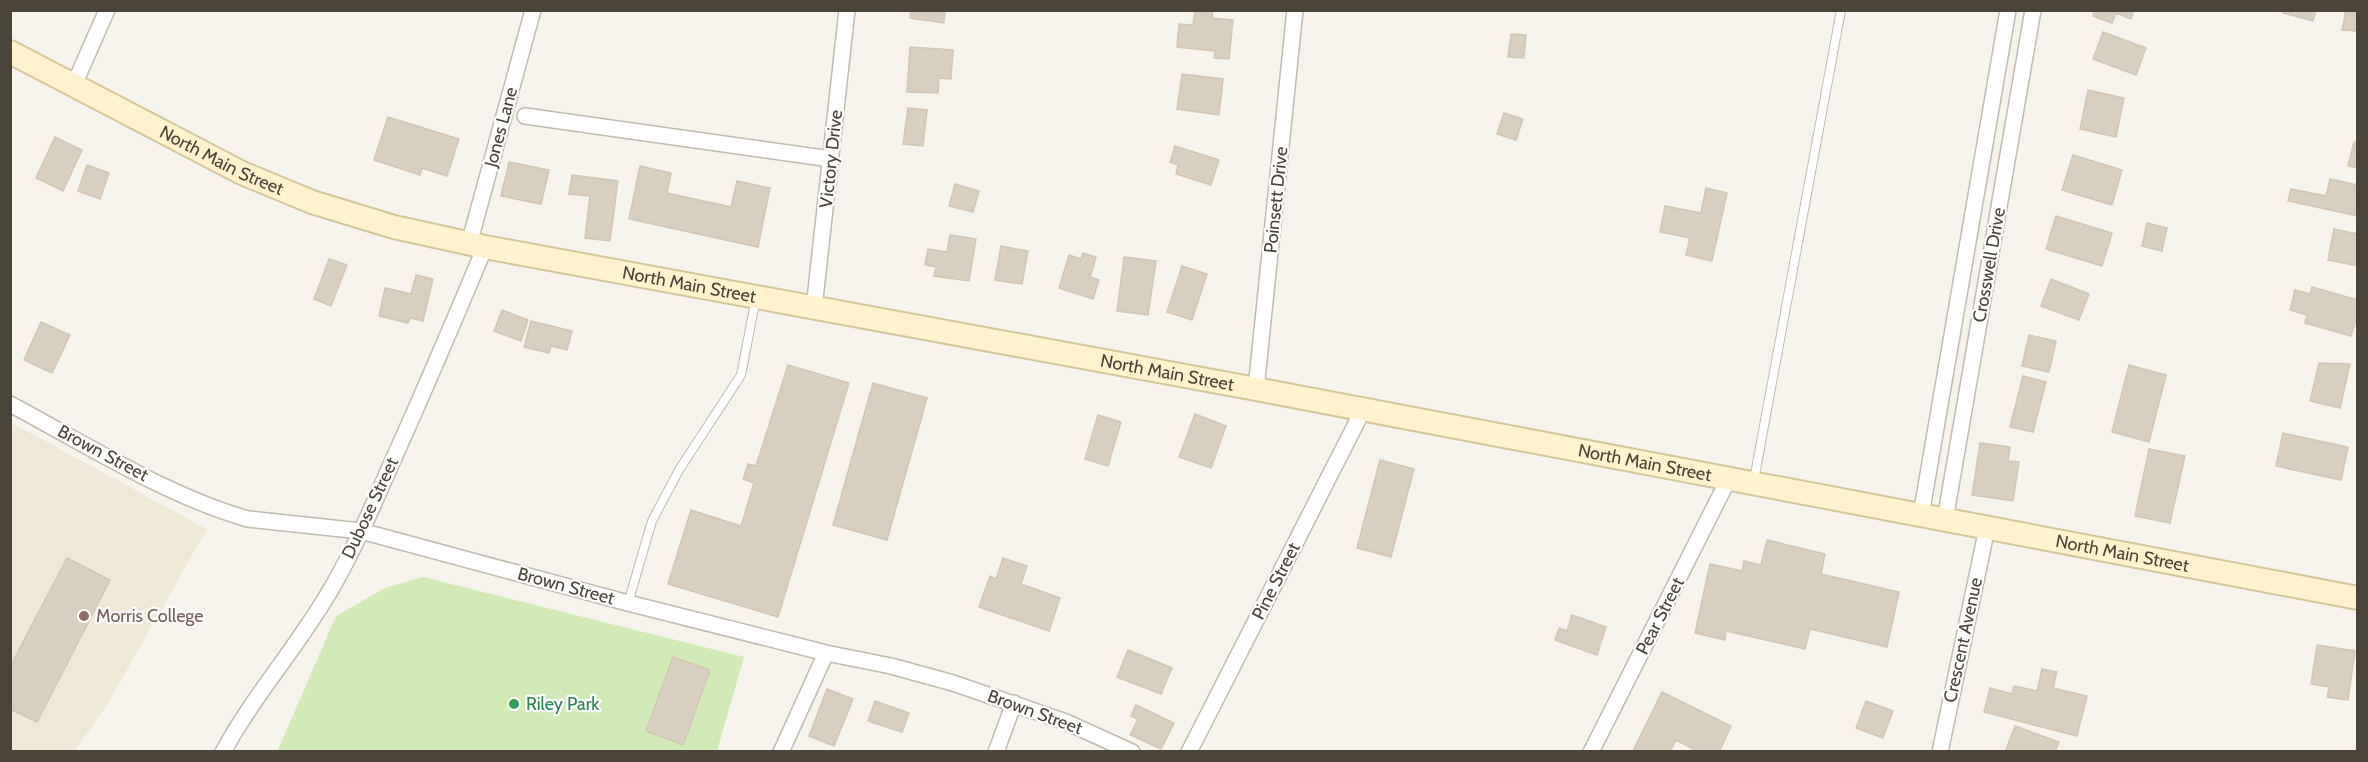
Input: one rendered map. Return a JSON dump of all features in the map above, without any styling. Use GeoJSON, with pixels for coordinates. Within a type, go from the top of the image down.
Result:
{"type":"FeatureCollection","features":[{"type":"Feature","properties":{"kind":"main road","name":"North Main Street"},"geometry":{"type":"LineString","coordinates":[[10,52],[242,173],[312,202],[394,227],[477,245],[1256,389],[2358,598]]}},
{"type":"Feature","properties":{"kind":"street"},"geometry":{"type":"LineString","coordinates":[[74,85],[107,10]]}},
{"type":"Feature","properties":{"kind":"street","name":"Jones Lane"},"geometry":{"type":"LineString","coordinates":[[477,245],[533,10]]}},
{"type":"Feature","properties":{"kind":"street","name":"Victory Drive"},"geometry":{"type":"LineString","coordinates":[[814,308],[847,10]]}},
{"type":"Feature","properties":{"kind":"street","name":"Poinsett Drive"},"geometry":{"type":"LineString","coordinates":[[1256,389],[1295,10]]}},
{"type":"Feature","properties":{"kind":"street","name":"Crosswell Drive"},"geometry":{"type":"LineString","coordinates":[[1920,515],[2008,10]]}},
{"type":"Feature","properties":{"kind":"street","name":"Crosswell Drive"},"geometry":{"type":"LineString","coordinates":[[1945,520],[2033,10]]}},
{"type":"Feature","properties":{"kind":"street"},"geometry":{"type":"LineString","coordinates":[[525,116],[831,159]]}},
{"type":"Feature","properties":{"kind":"street","name":"Dubose Street"},"geometry":{"type":"LineString","coordinates":[[223,752],[236,727],[305,631],[334,585],[361,531],[477,245]]}},
{"type":"Feature","properties":{"kind":"street","name":"Brown Street"},"geometry":{"type":"LineString","coordinates":[[10,404],[140,473],[232,515],[248,519],[361,531],[628,603],[826,653],[891,666],[1014,703],[1066,722],[1132,752]]}},
{"type":"Feature","properties":{"kind":"street","name":"Pine Street"},"geometry":{"type":"LineString","coordinates":[[1189,752],[1364,410]]}},
{"type":"Feature","properties":{"kind":"street","name":"Pear Street"},"geometry":{"type":"LineString","coordinates":[[1592,752],[1728,480]]}},
{"type":"Feature","properties":{"kind":"street","name":"Crescent Avenue"},"geometry":{"type":"LineString","coordinates":[[1940,752],[1987,528]]}},
{"type":"Feature","properties":{"kind":"street"},"geometry":{"type":"LineString","coordinates":[[781,752],[826,653]]}},
{"type":"Feature","properties":{"kind":"street"},"geometry":{"type":"LineString","coordinates":[[996,752],[1014,703]]}},
{"type":"Feature","properties":{"kind":"lane"},"geometry":{"type":"LineString","coordinates":[[1753,484],[1841,10]]}},
{"type":"Feature","properties":{"kind":"lane"},"geometry":{"type":"LineString","coordinates":[[628,603],[652,521],[679,470],[741,375],[756,297]]}},
{"type":"Feature","properties":{"kind":"shaded area","name":"Morris College"},"geometry":{"type":"Polygon","coordinates":[[[10,422],[207,529],[108,703],[75,751],[11,751],[10,422]]]}},
{"type":"Feature","properties":{"kind":"green space","name":"Riley Park"},"geometry":{"type":"Polygon","coordinates":[[[423,577],[744,657],[717,751],[277,752],[336,616],[385,588],[423,577]]]}},
{"type":"Feature","properties":{"kind":"building"},"geometry":{"type":"Polygon","coordinates":[[[911,10],[945,10],[944,23],[910,18],[911,10]]]}},
{"type":"Feature","properties":{"kind":"building"},"geometry":{"type":"Polygon","coordinates":[[[1195,10],[1213,10],[1212,18],[1233,20],[1229,59],[1214,58],[1215,51],[1177,47],[1179,24],[1193,25],[1195,10]]]}},
{"type":"Feature","properties":{"kind":"building"},"geometry":{"type":"Polygon","coordinates":[[[2095,10],[2134,10],[2131,19],[2116,13],[2112,23],[2093,16],[2095,10]]]}},
{"type":"Feature","properties":{"kind":"building"},"geometry":{"type":"Polygon","coordinates":[[[2284,10],[2316,10],[2313,21],[2283,13],[2284,10]]]}},
{"type":"Feature","properties":{"kind":"building"},"geometry":{"type":"Polygon","coordinates":[[[2346,10],[2358,10],[2358,31],[2342,30],[2346,10]]]}},
{"type":"Feature","properties":{"kind":"building"},"geometry":{"type":"Polygon","coordinates":[[[2103,32],[2146,48],[2136,75],[2093,59],[2103,32]]]}},
{"type":"Feature","properties":{"kind":"building"},"geometry":{"type":"Polygon","coordinates":[[[1511,34],[1526,35],[1524,58],[1508,57],[1511,34]]]}},
{"type":"Feature","properties":{"kind":"building"},"geometry":{"type":"Polygon","coordinates":[[[910,47],[953,50],[951,79],[939,78],[938,93],[907,92],[910,47]]]}},
{"type":"Feature","properties":{"kind":"building"},"geometry":{"type":"Polygon","coordinates":[[[1182,74],[1223,79],[1219,115],[1177,109],[1182,74]]]}},
{"type":"Feature","properties":{"kind":"building"},"geometry":{"type":"Polygon","coordinates":[[[2088,90],[2124,98],[2116,137],[2080,129],[2088,90]]]}},
{"type":"Feature","properties":{"kind":"building"},"geometry":{"type":"Polygon","coordinates":[[[908,108],[927,110],[923,146],[903,144],[908,108]]]}},
{"type":"Feature","properties":{"kind":"building"},"geometry":{"type":"Polygon","coordinates":[[[1504,113],[1523,119],[1516,140],[1497,134],[1504,113]]]}},
{"type":"Feature","properties":{"kind":"building"},"geometry":{"type":"Polygon","coordinates":[[[388,117],[459,139],[447,176],[422,168],[420,175],[374,160],[388,117]]]}},
{"type":"Feature","properties":{"kind":"building"},"geometry":{"type":"Polygon","coordinates":[[[55,137],[82,150],[63,191],[36,178],[55,137]]]}},
{"type":"Feature","properties":{"kind":"building"},"geometry":{"type":"Polygon","coordinates":[[[2354,142],[2358,142],[2358,168],[2348,166],[2354,142]]]}},
{"type":"Feature","properties":{"kind":"building"},"geometry":{"type":"Polygon","coordinates":[[[1175,146],[1219,160],[1211,185],[1176,174],[1178,165],[1170,162],[1175,146]]]}},
{"type":"Feature","properties":{"kind":"building"},"geometry":{"type":"Polygon","coordinates":[[[2073,155],[2122,170],[2112,205],[2062,190],[2073,155]]]}},
{"type":"Feature","properties":{"kind":"building"},"geometry":{"type":"Polygon","coordinates":[[[509,162],[549,170],[541,204],[501,196],[509,162]]]}},
{"type":"Feature","properties":{"kind":"building"},"geometry":{"type":"Polygon","coordinates":[[[87,165],[109,173],[100,199],[78,191],[87,165]]]}},
{"type":"Feature","properties":{"kind":"building"},"geometry":{"type":"Polygon","coordinates":[[[640,166],[671,173],[667,193],[731,207],[737,181],[770,188],[758,247],[629,219],[640,166]]]}},
{"type":"Feature","properties":{"kind":"building"},"geometry":{"type":"Polygon","coordinates":[[[572,175],[618,181],[610,241],[585,238],[590,196],[569,194],[572,175]]]}},
{"type":"Feature","properties":{"kind":"building"},"geometry":{"type":"Polygon","coordinates":[[[2330,179],[2358,185],[2358,216],[2288,201],[2291,189],[2326,196],[2330,179]]]}},
{"type":"Feature","properties":{"kind":"building"},"geometry":{"type":"Polygon","coordinates":[[[955,184],[979,191],[973,212],[949,206],[955,184]]]}},
{"type":"Feature","properties":{"kind":"building"},"geometry":{"type":"Polygon","coordinates":[[[1706,188],[1727,193],[1712,261],[1686,255],[1690,238],[1660,232],[1665,206],[1701,213],[1706,188]]]}},
{"type":"Feature","properties":{"kind":"building"},"geometry":{"type":"Polygon","coordinates":[[[2056,216],[2112,233],[2102,266],[2046,249],[2056,216]]]}},
{"type":"Feature","properties":{"kind":"building"},"geometry":{"type":"Polygon","coordinates":[[[2147,223],[2167,228],[2162,251],[2142,246],[2147,223]]]}},
{"type":"Feature","properties":{"kind":"building"},"geometry":{"type":"Polygon","coordinates":[[[2334,229],[2358,234],[2358,266],[2328,260],[2334,229]]]}},
{"type":"Feature","properties":{"kind":"building"},"geometry":{"type":"Polygon","coordinates":[[[950,235],[976,239],[969,281],[934,276],[936,267],[925,265],[928,249],[947,252],[950,235]]]}},
{"type":"Feature","properties":{"kind":"building"},"geometry":{"type":"Polygon","coordinates":[[[1001,246],[1028,251],[1022,284],[995,280],[1001,246]]]}},
{"type":"Feature","properties":{"kind":"building"},"geometry":{"type":"Polygon","coordinates":[[[1083,253],[1096,257],[1090,277],[1099,280],[1093,299],[1059,288],[1069,255],[1081,259],[1083,253]]]}},
{"type":"Feature","properties":{"kind":"building"},"geometry":{"type":"Polygon","coordinates":[[[1124,257],[1156,261],[1148,315],[1117,311],[1124,257]]]}},
{"type":"Feature","properties":{"kind":"building"},"geometry":{"type":"Polygon","coordinates":[[[329,259],[347,265],[331,306],[314,299],[329,259]]]}},
{"type":"Feature","properties":{"kind":"building"},"geometry":{"type":"Polygon","coordinates":[[[1182,266],[1207,274],[1192,320],[1167,312],[1182,266]]]}},
{"type":"Feature","properties":{"kind":"building"},"geometry":{"type":"Polygon","coordinates":[[[416,275],[433,279],[423,321],[410,318],[408,323],[379,316],[385,288],[411,294],[416,275]]]}},
{"type":"Feature","properties":{"kind":"building"},"geometry":{"type":"Polygon","coordinates":[[[2051,279],[2089,294],[2079,320],[2041,306],[2051,279]]]}},
{"type":"Feature","properties":{"kind":"building"},"geometry":{"type":"Polygon","coordinates":[[[2312,287],[2358,300],[2358,314],[2351,336],[2305,323],[2307,315],[2290,310],[2295,290],[2310,294],[2312,287]]]}},
{"type":"Feature","properties":{"kind":"building"},"geometry":{"type":"Polygon","coordinates":[[[502,310],[528,320],[521,341],[494,331],[502,310]]]}},
{"type":"Feature","properties":{"kind":"building"},"geometry":{"type":"Polygon","coordinates":[[[531,321],[572,331],[567,350],[551,346],[549,353],[524,347],[531,321]]]}},
{"type":"Feature","properties":{"kind":"building"},"geometry":{"type":"Polygon","coordinates":[[[41,322],[70,335],[52,373],[24,360],[41,322]]]}},
{"type":"Feature","properties":{"kind":"building"},"geometry":{"type":"Polygon","coordinates":[[[2029,335],[2056,341],[2049,372],[2022,366],[2029,335]]]}},
{"type":"Feature","properties":{"kind":"building"},"geometry":{"type":"Polygon","coordinates":[[[2319,363],[2350,364],[2340,408],[2310,401],[2319,363]]]}},
{"type":"Feature","properties":{"kind":"building"},"geometry":{"type":"Polygon","coordinates":[[[788,365],[849,383],[778,617],[668,584],[691,510],[741,526],[754,483],[743,479],[748,464],[756,466],[788,365]]]}},
{"type":"Feature","properties":{"kind":"building"},"geometry":{"type":"Polygon","coordinates":[[[2129,365],[2166,375],[2149,442],[2112,432],[2129,365]]]}},
{"type":"Feature","properties":{"kind":"building"},"geometry":{"type":"Polygon","coordinates":[[[2023,376],[2046,382],[2033,432],[2010,427],[2023,376]]]}},
{"type":"Feature","properties":{"kind":"building"},"geometry":{"type":"Polygon","coordinates":[[[873,383],[927,398],[887,540],[833,525],[873,383]]]}},
{"type":"Feature","properties":{"kind":"building"},"geometry":{"type":"Polygon","coordinates":[[[1195,414],[1226,426],[1211,468],[1179,457],[1195,414]]]}},
{"type":"Feature","properties":{"kind":"building"},"geometry":{"type":"Polygon","coordinates":[[[1098,415],[1121,422],[1108,466],[1085,459],[1098,415]]]}},
{"type":"Feature","properties":{"kind":"building"},"geometry":{"type":"Polygon","coordinates":[[[2283,433],[2348,447],[2341,480],[2276,466],[2283,433]]]}},
{"type":"Feature","properties":{"kind":"building"},"geometry":{"type":"Polygon","coordinates":[[[1980,443],[2010,447],[2008,461],[2019,462],[2013,501],[1972,495],[1980,443]]]}},
{"type":"Feature","properties":{"kind":"building"},"geometry":{"type":"Polygon","coordinates":[[[2149,449],[2185,456],[2170,523],[2135,516],[2149,449]]]}},
{"type":"Feature","properties":{"kind":"building"},"geometry":{"type":"Polygon","coordinates":[[[1380,460],[1414,469],[1391,557],[1357,548],[1380,460]]]}},
{"type":"Feature","properties":{"kind":"building"},"geometry":{"type":"Polygon","coordinates":[[[1767,540],[1825,554],[1821,574],[1899,592],[1887,647],[1810,629],[1805,649],[1726,631],[1725,640],[1695,633],[1710,564],[1742,571],[1744,561],[1761,565],[1767,540]]]}},
{"type":"Feature","properties":{"kind":"building"},"geometry":{"type":"Polygon","coordinates":[[[67,558],[110,580],[37,722],[10,709],[10,667],[67,558]]]}},
{"type":"Feature","properties":{"kind":"building"},"geometry":{"type":"Polygon","coordinates":[[[1003,558],[1027,566],[1021,584],[1060,598],[1049,631],[979,607],[990,576],[996,579],[1003,558]]]}},
{"type":"Feature","properties":{"kind":"building"},"geometry":{"type":"Polygon","coordinates":[[[1572,615],[1606,627],[1597,655],[1555,640],[1559,628],[1567,631],[1572,615]]]}},
{"type":"Feature","properties":{"kind":"building"},"geometry":{"type":"Polygon","coordinates":[[[2317,645],[2355,651],[2348,700],[2327,697],[2329,687],[2311,684],[2317,645]]]}},
{"type":"Feature","properties":{"kind":"building"},"geometry":{"type":"Polygon","coordinates":[[[1128,650],[1172,668],[1161,694],[1117,677],[1128,650]]]}},
{"type":"Feature","properties":{"kind":"building"},"geometry":{"type":"Polygon","coordinates":[[[673,657],[710,670],[683,745],[646,731],[673,657]]]}},
{"type":"Feature","properties":{"kind":"building"},"geometry":{"type":"Polygon","coordinates":[[[2042,669],[2057,672],[2053,688],[2087,696],[2077,736],[1984,712],[1990,688],[2012,694],[2014,686],[2037,691],[2042,669]]]}},
{"type":"Feature","properties":{"kind":"building"},"geometry":{"type":"Polygon","coordinates":[[[827,689],[853,699],[834,746],[809,736],[827,689]]]}},
{"type":"Feature","properties":{"kind":"building"},"geometry":{"type":"Polygon","coordinates":[[[1662,692],[1731,726],[1719,752],[1699,752],[1676,740],[1670,752],[1633,751],[1662,692]]]}},
{"type":"Feature","properties":{"kind":"building"},"geometry":{"type":"Polygon","coordinates":[[[875,701],[909,713],[902,732],[868,721],[875,701]]]}},
{"type":"Feature","properties":{"kind":"building"},"geometry":{"type":"Polygon","coordinates":[[[1866,701],[1893,711],[1883,738],[1856,728],[1866,701]]]}},
{"type":"Feature","properties":{"kind":"building"},"geometry":{"type":"Polygon","coordinates":[[[1136,705],[1174,723],[1161,749],[1130,735],[1138,719],[1131,716],[1136,705]]]}},
{"type":"Feature","properties":{"kind":"building"},"geometry":{"type":"Polygon","coordinates":[[[2015,726],[2059,742],[2055,752],[2005,752],[2015,726]]]}},
{"type":"Feature","properties":{"kind":"place","name":"Morris College"},"geometry":{"type":"Point","coordinates":[84,616]}},
{"type":"Feature","properties":{"kind":"place","name":"Riley Park"},"geometry":{"type":"Point","coordinates":[514,704]}}]}
